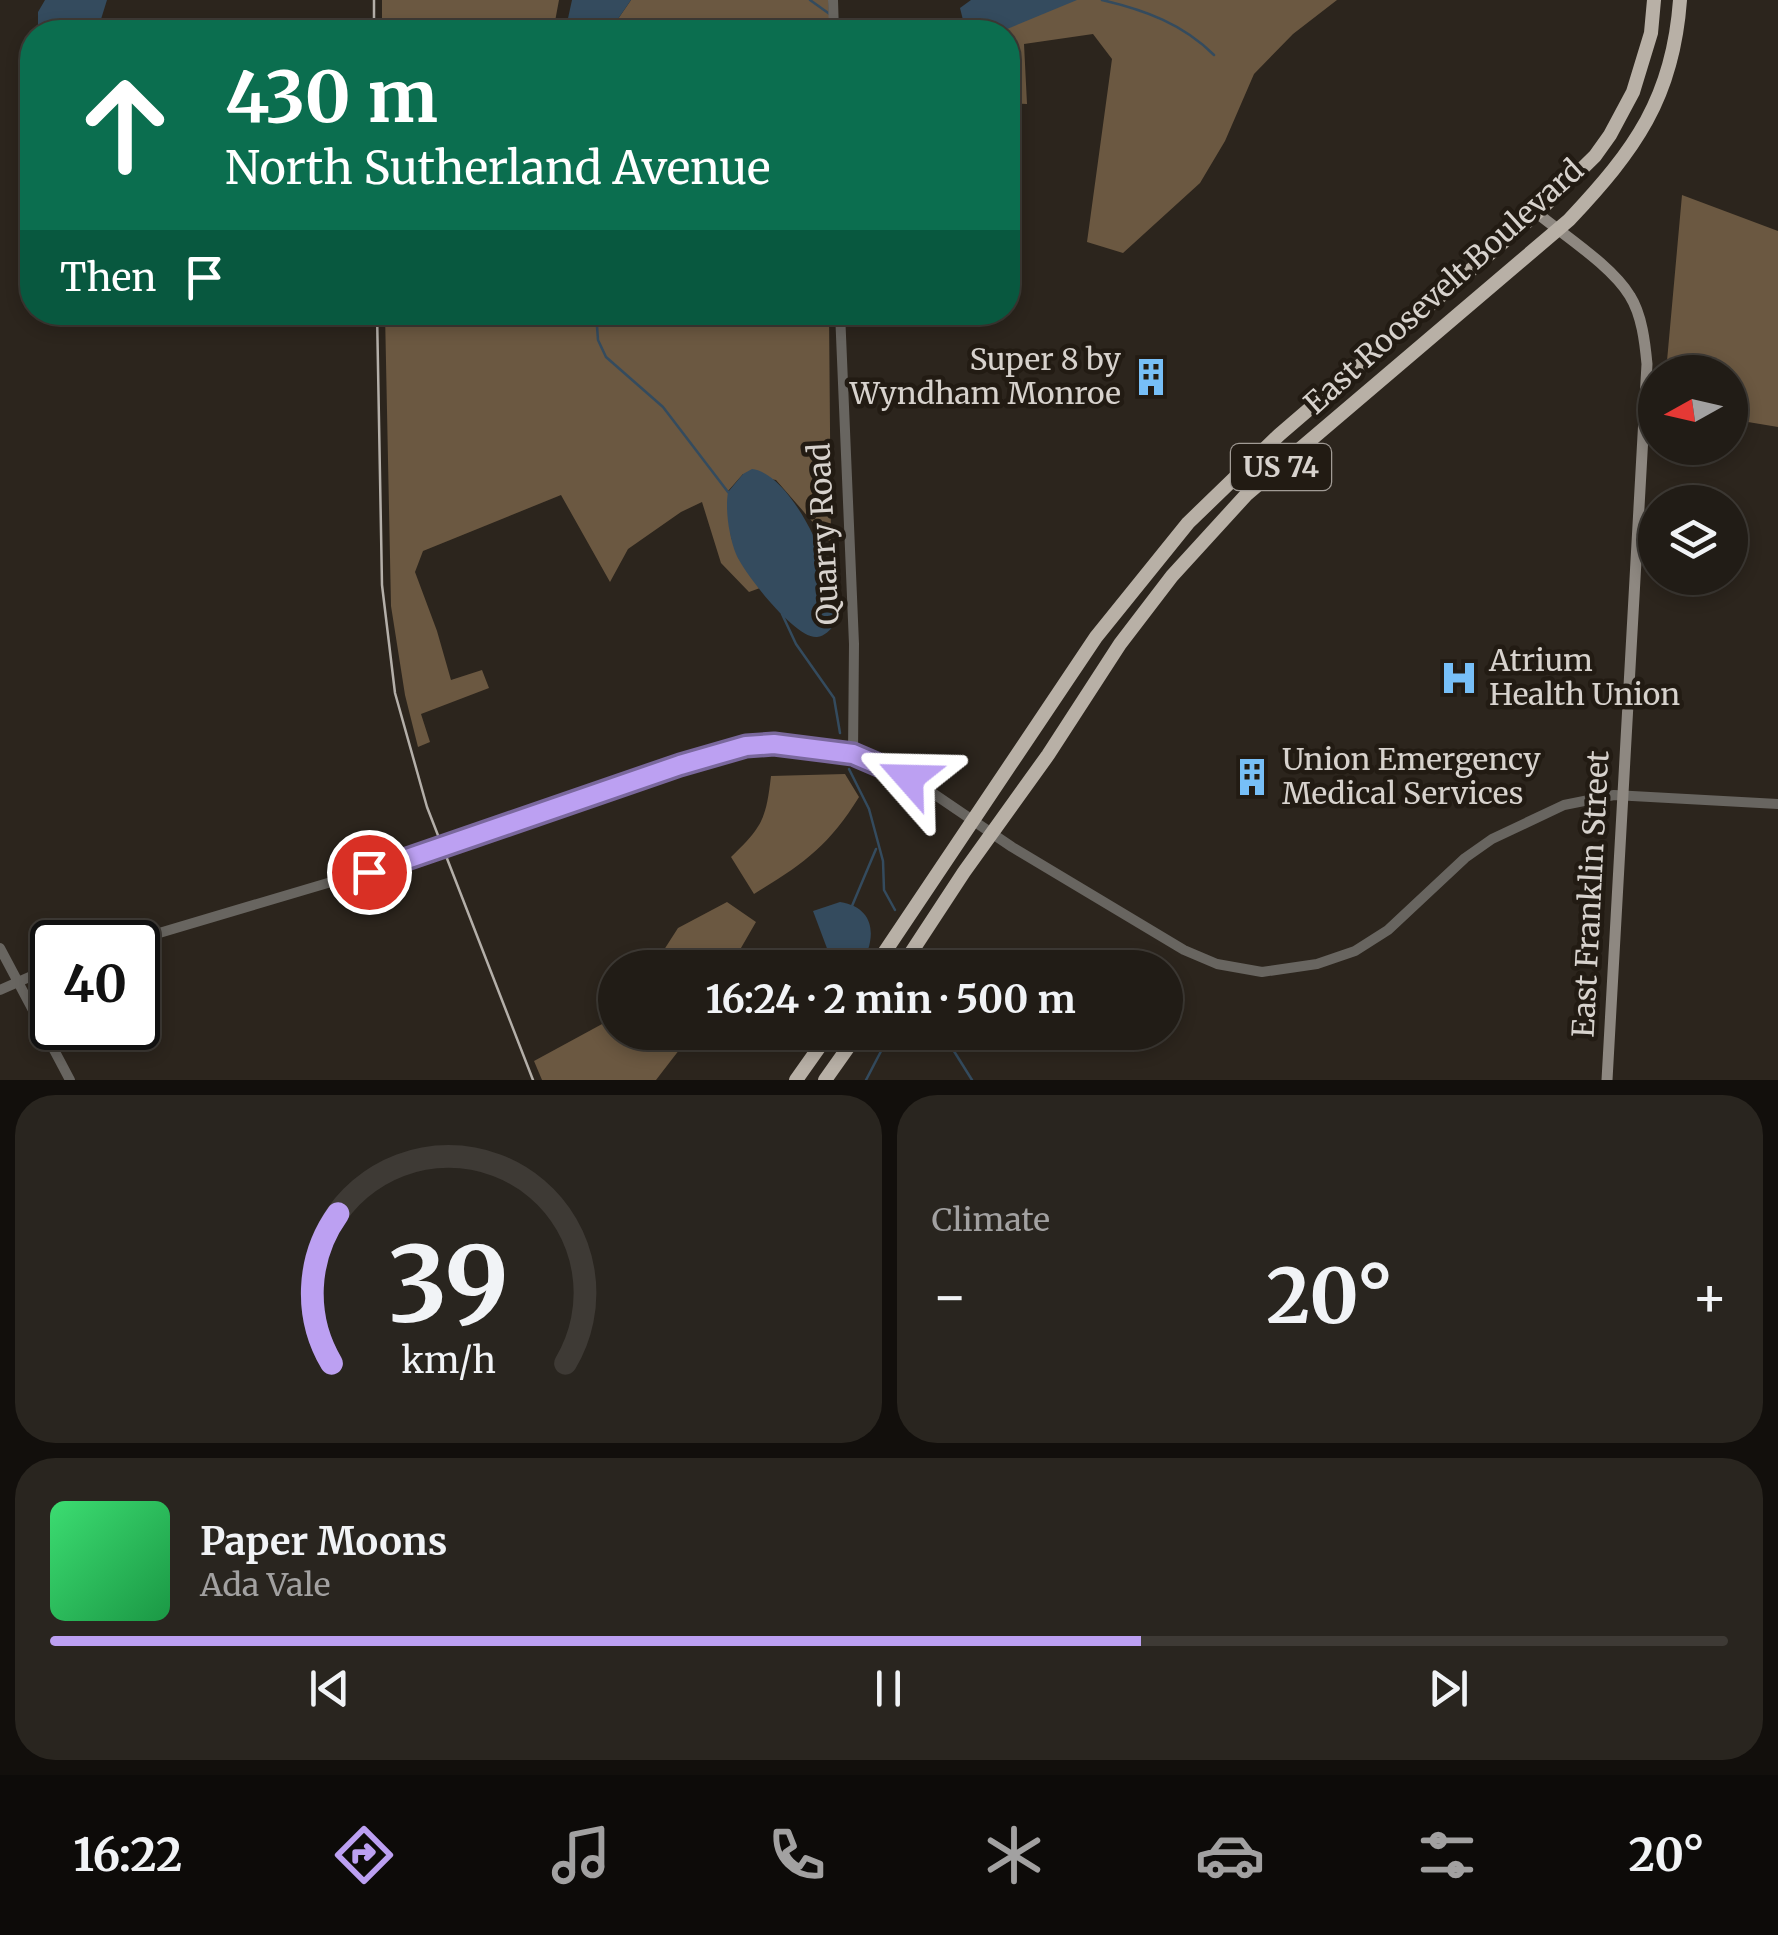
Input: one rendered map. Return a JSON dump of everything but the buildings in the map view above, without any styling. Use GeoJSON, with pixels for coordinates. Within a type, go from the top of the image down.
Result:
{"type":"FeatureCollection","features":[{"type":"Feature","properties":{"kind":"highway"},"geometry":{"type":"LineString","coordinates":[[1654,3],[1683,1]]}},
{"type":"Feature","properties":{"kind":"highway","name":"East Roosevelt Boulevard"},"geometry":{"type":"LineString","coordinates":[[913,950],[1120,644],[1172,576],[1234,508],[1557,230],[1614,172],[1659,101],[1670,71],[1683,1]]}},
{"type":"Feature","properties":{"kind":"highway","name":"East Roosevelt Boulevard"},"geometry":{"type":"LineString","coordinates":[[886,950],[1096,638],[1188,523],[1279,435],[1537,214],[1595,156],[1633,92],[1651,33],[1654,3]]}},
{"type":"Feature","properties":{"kind":"highway"},"geometry":{"type":"LineString","coordinates":[[796,1080],[817,1050]]}},
{"type":"Feature","properties":{"kind":"highway"},"geometry":{"type":"LineString","coordinates":[[825,1080],[846,1050]]}},
{"type":"Feature","properties":{"kind":"main road"},"geometry":{"type":"LineString","coordinates":[[1537,214],[1557,230]]}},
{"type":"Feature","properties":{"kind":"main road","name":"East Franklin Street"},"geometry":{"type":"LineString","coordinates":[[1557,230],[1629,295],[1640,324],[1646,364],[1606,1080]]}},
{"type":"Feature","properties":{"kind":"street","name":"Quarry Road"},"geometry":{"type":"LineString","coordinates":[[841,325],[855,682],[853,754]]}},
{"type":"Feature","properties":{"kind":"street"},"geometry":{"type":"LineString","coordinates":[[160,933],[443,848],[680,765],[736,749],[774,744],[853,754],[909,778],[1184,950],[1217,964],[1262,972],[1279,972],[1340,957],[1371,942],[1465,858],[1492,839],[1564,806],[1622,795],[1778,804]]}},
{"type":"Feature","properties":{"kind":"street"},"geometry":{"type":"LineString","coordinates":[[0,948],[70,1080]]}},
{"type":"Feature","properties":{"kind":"street"},"geometry":{"type":"LineString","coordinates":[[0,990],[30,975]]}},
{"type":"Feature","properties":{"kind":"shaded area"},"geometry":{"type":"Polygon","coordinates":[[[382,0],[559,0],[555,20],[382,20],[382,0]]]}},
{"type":"Feature","properties":{"kind":"shaded area"},"geometry":{"type":"Polygon","coordinates":[[[631,0],[828,0],[829,20],[617,20],[631,0]]]}},
{"type":"Feature","properties":{"kind":"shaded area"},"geometry":{"type":"Polygon","coordinates":[[[991,0],[1337,0],[1293,34],[1254,74],[1225,141],[1200,183],[1123,253],[1087,242],[1112,59],[1093,34],[1024,44],[1027,104],[1020,104],[1020,20],[986,20],[991,0]]]}},
{"type":"Feature","properties":{"kind":"shaded area"},"geometry":{"type":"Polygon","coordinates":[[[1682,195],[1778,231],[1778,427],[1748,422],[1748,355],[1668,355],[1682,195]]]}},
{"type":"Feature","properties":{"kind":"shaded area"},"geometry":{"type":"Polygon","coordinates":[[[385,325],[829,325],[831,543],[776,480],[743,474],[728,491],[731,537],[739,559],[760,588],[749,592],[721,563],[702,502],[628,549],[610,582],[561,495],[423,551],[415,572],[451,680],[482,670],[489,688],[421,714],[430,742],[418,747],[391,606],[385,325]]]}},
{"type":"Feature","properties":{"kind":"shaded area"},"geometry":{"type":"Polygon","coordinates":[[[845,774],[859,797],[848,814],[813,853],[754,894],[731,857],[761,822],[771,776],[845,774]]]}},
{"type":"Feature","properties":{"kind":"shaded area"},"geometry":{"type":"Polygon","coordinates":[[[727,902],[756,922],[740,950],[664,950],[678,928],[727,902]]]}},
{"type":"Feature","properties":{"kind":"shaded area"},"geometry":{"type":"Polygon","coordinates":[[[598,1026],[598,1050],[679,1050],[656,1080],[542,1080],[534,1061],[598,1026]]]}},
{"type":"Feature","properties":{"kind":"water"},"geometry":{"type":"Polygon","coordinates":[[[45,0],[107,0],[101,20],[38,20],[45,0]]]}},
{"type":"Feature","properties":{"kind":"water"},"geometry":{"type":"Polygon","coordinates":[[[572,0],[631,0],[617,20],[568,20],[572,0]]]}},
{"type":"Feature","properties":{"kind":"water"},"geometry":{"type":"Polygon","coordinates":[[[971,0],[1077,0],[1020,24],[1020,20],[963,20],[960,8],[971,0]]]}},
{"type":"Feature","properties":{"kind":"water"},"geometry":{"type":"Polygon","coordinates":[[[752,469],[784,490],[813,534],[824,560],[835,624],[822,635],[808,635],[784,617],[736,554],[728,523],[728,492],[752,469]]]}},
{"type":"Feature","properties":{"kind":"water"},"geometry":{"type":"Polygon","coordinates":[[[840,902],[861,911],[870,927],[868,950],[828,950],[813,911],[840,902]]]}},
{"type":"Feature","properties":{"kind":"waterway"},"geometry":{"type":"LineString","coordinates":[[810,0],[831,15]]}},
{"type":"Feature","properties":{"kind":"waterway"},"geometry":{"type":"LineString","coordinates":[[1102,0],[1162,20],[1214,55]]}},
{"type":"Feature","properties":{"kind":"waterway"},"geometry":{"type":"LineString","coordinates":[[597,325],[598,340],[606,357],[663,407],[728,492]]}},
{"type":"Feature","properties":{"kind":"waterway"},"geometry":{"type":"LineString","coordinates":[[782,614],[796,644],[834,698],[840,733]]}},
{"type":"Feature","properties":{"kind":"waterway"},"geometry":{"type":"LineString","coordinates":[[849,769],[869,809],[883,861],[884,890],[895,910]]}},
{"type":"Feature","properties":{"kind":"waterway"},"geometry":{"type":"LineString","coordinates":[[852,906],[876,849]]}},
{"type":"Feature","properties":{"kind":"waterway"},"geometry":{"type":"LineString","coordinates":[[866,1080],[882,1050]]}},
{"type":"Feature","properties":{"kind":"waterway"},"geometry":{"type":"LineString","coordinates":[[953,1050],[972,1080]]}},
{"type":"Feature","properties":{"kind":"railway"},"geometry":{"type":"LineString","coordinates":[[374,0],[374,20]]}},
{"type":"Feature","properties":{"kind":"railway"},"geometry":{"type":"LineString","coordinates":[[377,325],[382,585],[395,693],[427,807],[533,1080]]}},
{"type":"Feature","properties":{"kind":"place","name":"Super 8 by Wyndham Monroe"},"geometry":{"type":"Point","coordinates":[1151,377]}},
{"type":"Feature","properties":{"kind":"place","name":"Atrium Health Union"},"geometry":{"type":"Point","coordinates":[1459,678]}},
{"type":"Feature","properties":{"kind":"place","name":"Union Emergency Medical Services"},"geometry":{"type":"Point","coordinates":[1252,777]}},
{"type":"Feature","properties":{"kind":"route"},"geometry":{"type":"LineString","coordinates":[[369,872],[746,746],[814,746],[874,760],[909,778]]}}]}
